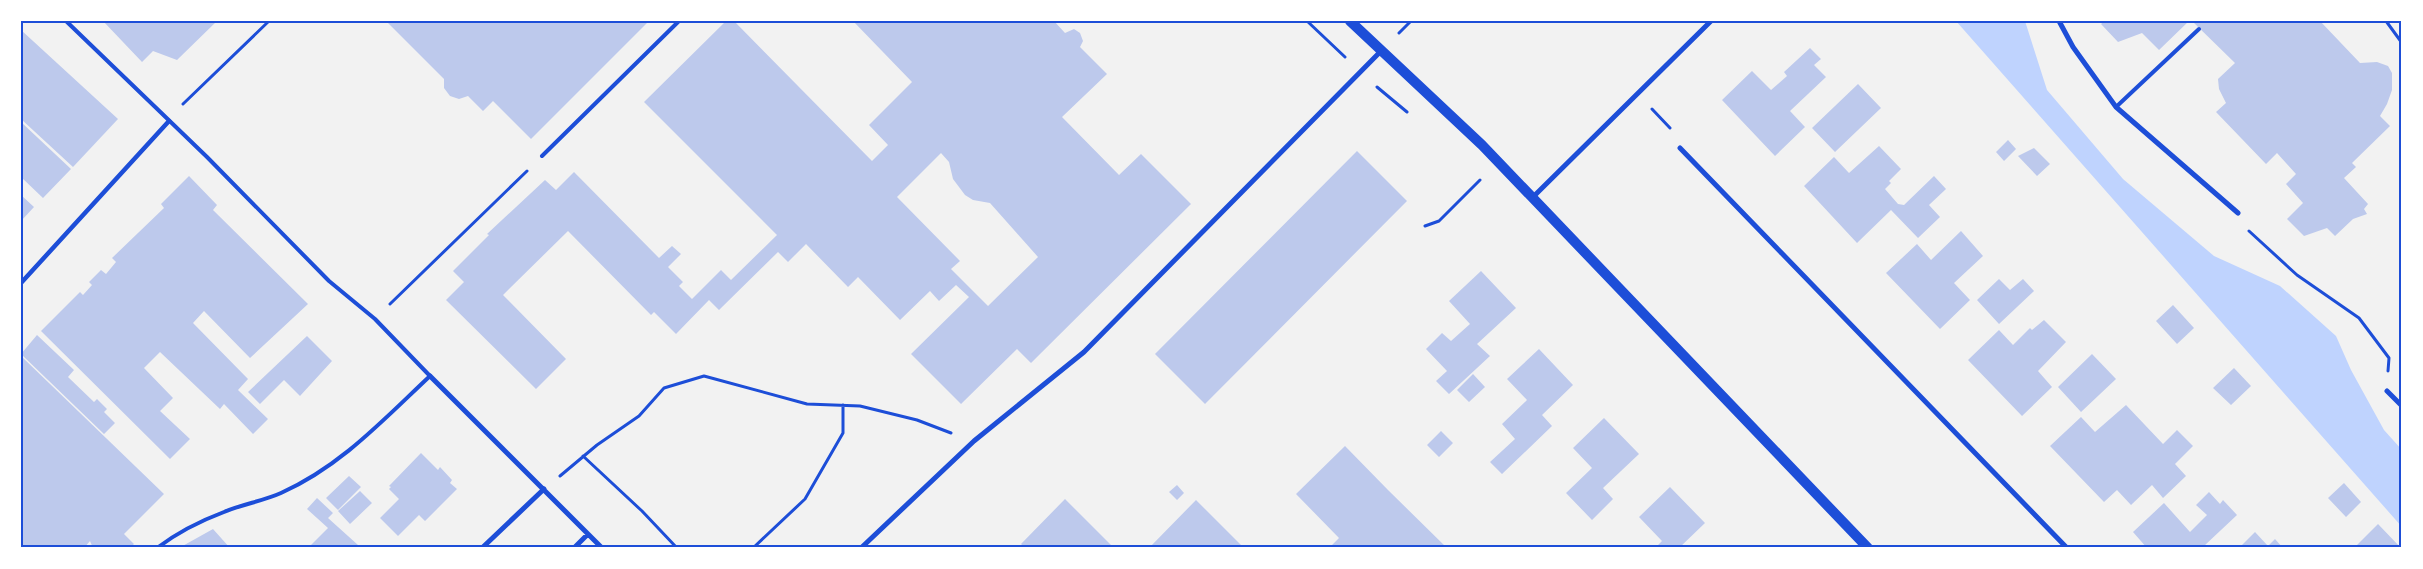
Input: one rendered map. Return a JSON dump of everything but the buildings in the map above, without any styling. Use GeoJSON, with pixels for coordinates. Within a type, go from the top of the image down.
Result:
{"type":"FeatureCollection","features":[{"type":"Feature","properties":{"kind":"main road"},"geometry":{"type":"LineString","coordinates":[[1350,21],[1482,145],[1868,548]]}},
{"type":"Feature","properties":{"kind":"street"},"geometry":{"type":"LineString","coordinates":[[1532,198],[1711,21]]}},
{"type":"Feature","properties":{"kind":"street"},"geometry":{"type":"LineString","coordinates":[[2059,21],[2074,47],[2116,107],[2238,213]]}},
{"type":"Feature","properties":{"kind":"street"},"geometry":{"type":"LineString","coordinates":[[861,548],[974,441],[1084,352],[1381,51]]}},
{"type":"Feature","properties":{"kind":"street"},"geometry":{"type":"LineString","coordinates":[[21,283],[169,121]]}},
{"type":"Feature","properties":{"kind":"street"},"geometry":{"type":"LineString","coordinates":[[1680,148],[2067,548]]}},
{"type":"Feature","properties":{"kind":"street"},"geometry":{"type":"LineString","coordinates":[[430,376],[602,548]]}},
{"type":"Feature","properties":{"kind":"street"},"geometry":{"type":"LineString","coordinates":[[2387,391],[2402,406]]}},
{"type":"Feature","properties":{"kind":"street"},"geometry":{"type":"LineString","coordinates":[[482,548],[544,489]]}},
{"type":"Feature","properties":{"kind":"street"},"geometry":{"type":"LineString","coordinates":[[574,548],[588,534]]}},
{"type":"Feature","properties":{"kind":"lane"},"geometry":{"type":"LineString","coordinates":[[66,21],[329,281],[374,319],[430,376],[364,438],[326,470],[280,493],[223,512],[177,533],[157,548]]}},
{"type":"Feature","properties":{"kind":"lane"},"geometry":{"type":"LineString","coordinates":[[542,156],[679,21]]}},
{"type":"Feature","properties":{"kind":"lane"},"geometry":{"type":"LineString","coordinates":[[2116,107],[2199,29]]}},
{"type":"Feature","properties":{"kind":"path"},"geometry":{"type":"LineString","coordinates":[[169,121],[179,108],[269,21]]}},
{"type":"Feature","properties":{"kind":"path"},"geometry":{"type":"LineString","coordinates":[[1307,21],[1360,72]]}},
{"type":"Feature","properties":{"kind":"path"},"geometry":{"type":"LineString","coordinates":[[1395,37],[1411,21]]}},
{"type":"Feature","properties":{"kind":"path"},"geometry":{"type":"LineString","coordinates":[[2386,21],[2402,44]]}},
{"type":"Feature","properties":{"kind":"path"},"geometry":{"type":"LineString","coordinates":[[1638,93],[1676,134],[1680,148]]}},
{"type":"Feature","properties":{"kind":"path"},"geometry":{"type":"LineString","coordinates":[[374,319],[542,156]]}},
{"type":"Feature","properties":{"kind":"path"},"geometry":{"type":"LineString","coordinates":[[1425,226],[1439,220],[1480,180]]}},
{"type":"Feature","properties":{"kind":"path"},"geometry":{"type":"LineString","coordinates":[[2238,213],[2244,226],[2297,275],[2359,318],[2389,358],[2387,391]]}},
{"type":"Feature","properties":{"kind":"path"},"geometry":{"type":"LineString","coordinates":[[544,489],[583,456],[639,416],[664,388],[704,376],[807,404],[860,406],[917,420],[974,441]]}},
{"type":"Feature","properties":{"kind":"path"},"geometry":{"type":"LineString","coordinates":[[754,548],[805,499],[842,433],[843,405]]}},
{"type":"Feature","properties":{"kind":"path"},"geometry":{"type":"LineString","coordinates":[[583,456],[642,511],[677,548]]}},
{"type":"Feature","properties":{"kind":"water"},"geometry":{"type":"Polygon","coordinates":[[[1956,21],[2025,21],[2047,90],[2123,179],[2214,256],[2280,286],[2336,336],[2351,370],[2384,430],[2402,450],[2402,527],[1956,21]]]}}]}
